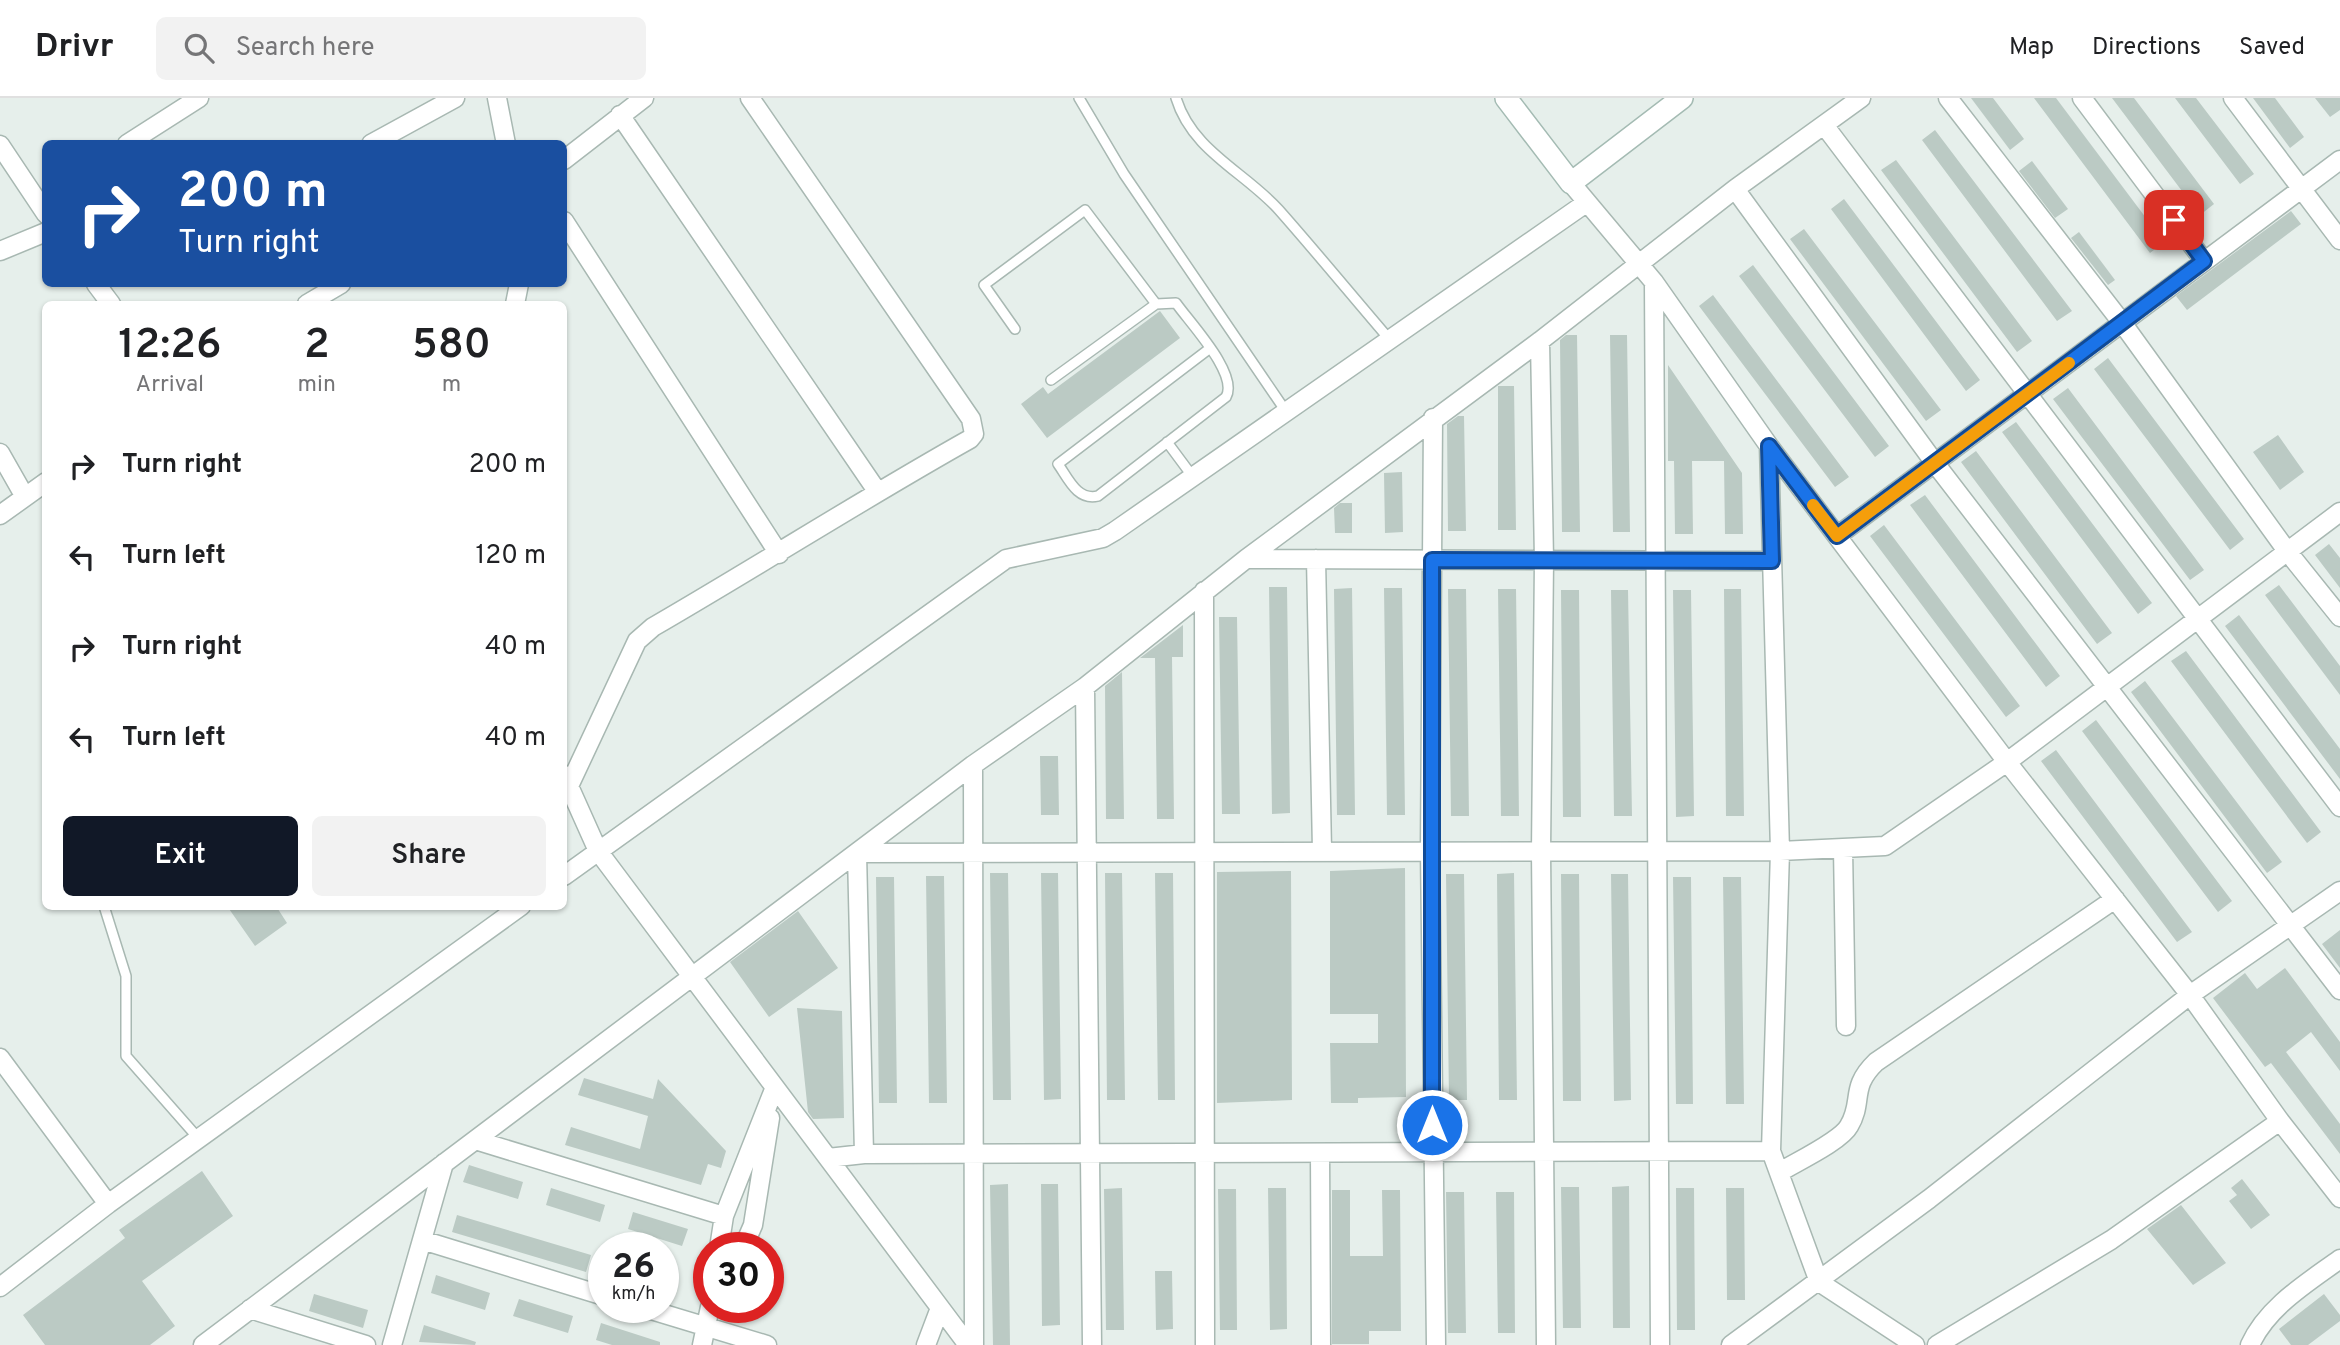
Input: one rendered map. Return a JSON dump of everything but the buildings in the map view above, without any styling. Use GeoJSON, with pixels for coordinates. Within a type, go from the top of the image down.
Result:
{"type":"FeatureCollection","features":[{"type":"Feature","properties":{"kind":"street"},"geometry":{"type":"LineString","coordinates":[[133,140],[199,98]]}},
{"type":"Feature","properties":{"kind":"street"},"geometry":{"type":"LineString","coordinates":[[378,140],[455,98]]}},
{"type":"Feature","properties":{"kind":"street"},"geometry":{"type":"LineString","coordinates":[[497,98],[505,140]]}},
{"type":"Feature","properties":{"kind":"street"},"geometry":{"type":"LineString","coordinates":[[567,158],[644,98]]}},
{"type":"Feature","properties":{"kind":"street"},"geometry":{"type":"LineString","coordinates":[[567,778],[637,641],[653,627],[779,554],[877,491],[970,439],[974,426],[750,98]]}},
{"type":"Feature","properties":{"kind":"street"},"geometry":{"type":"LineString","coordinates":[[1506,98],[1586,203],[1654,282],[1769,446],[2007,762],[2190,995],[2280,1121],[2340,1198]]}},
{"type":"Feature","properties":{"kind":"street"},"geometry":{"type":"LineString","coordinates":[[1570,183],[1682,98]]}},
{"type":"Feature","properties":{"kind":"street"},"geometry":{"type":"LineString","coordinates":[[203,1345],[973,765],[1085,687],[1246,559],[1540,341],[1735,189],[1861,98]]}},
{"type":"Feature","properties":{"kind":"street"},"geometry":{"type":"LineString","coordinates":[[1948,98],[2123,324],[2287,551],[2340,617]]}},
{"type":"Feature","properties":{"kind":"street"},"geometry":{"type":"LineString","coordinates":[[2081,98],[2204,261]]}},
{"type":"Feature","properties":{"kind":"street"},"geometry":{"type":"LineString","coordinates":[[2233,98],[2340,240]]}},
{"type":"Feature","properties":{"kind":"street"},"geometry":{"type":"LineString","coordinates":[[620,115],[877,491]]}},
{"type":"Feature","properties":{"kind":"street"},"geometry":{"type":"LineString","coordinates":[[1824,125],[2340,807]]}},
{"type":"Feature","properties":{"kind":"street"},"geometry":{"type":"LineString","coordinates":[[0,145],[42,208]]}},
{"type":"Feature","properties":{"kind":"street"},"geometry":{"type":"LineString","coordinates":[[1837,536],[2340,160]]}},
{"type":"Feature","properties":{"kind":"street"},"geometry":{"type":"LineString","coordinates":[[1735,189],[1934,462],[2293,925],[2340,990]]}},
{"type":"Feature","properties":{"kind":"street"},"geometry":{"type":"LineString","coordinates":[[567,874],[1006,559],[1103,538],[1194,478],[1586,203]]}},
{"type":"Feature","properties":{"kind":"street"},"geometry":{"type":"LineString","coordinates":[[567,226],[779,554]]}},
{"type":"Feature","properties":{"kind":"street"},"geometry":{"type":"LineString","coordinates":[[0,251],[42,234]]}},
{"type":"Feature","properties":{"kind":"street"},"geometry":{"type":"LineString","coordinates":[[1654,282],[1660,1345]]}},
{"type":"Feature","properties":{"kind":"street"},"geometry":{"type":"LineString","coordinates":[[312,301],[336,287]]}},
{"type":"Feature","properties":{"kind":"street"},"geometry":{"type":"LineString","coordinates":[[1540,341],[1544,560],[1541,852],[1546,1345]]}},
{"type":"Feature","properties":{"kind":"street"},"geometry":{"type":"LineString","coordinates":[[1433,418],[1430,850],[1436,1345]]}},
{"type":"Feature","properties":{"kind":"street"},"geometry":{"type":"LineString","coordinates":[[1769,446],[1780,851],[1771,1151],[1819,1282],[1915,1345]]}},
{"type":"Feature","properties":{"kind":"street"},"geometry":{"type":"LineString","coordinates":[[0,453],[25,497]]}},
{"type":"Feature","properties":{"kind":"street"},"geometry":{"type":"LineString","coordinates":[[0,515],[42,484]]}},
{"type":"Feature","properties":{"kind":"street"},"geometry":{"type":"LineString","coordinates":[[856,853],[1780,851],[1885,846],[2007,762],[2340,512]]}},
{"type":"Feature","properties":{"kind":"street"},"geometry":{"type":"LineString","coordinates":[[1246,559],[1772,561]]}},
{"type":"Feature","properties":{"kind":"street"},"geometry":{"type":"LineString","coordinates":[[1316,559],[1322,850]]}},
{"type":"Feature","properties":{"kind":"street"},"geometry":{"type":"LineString","coordinates":[[1204,591],[1205,1345]]}},
{"type":"Feature","properties":{"kind":"street"},"geometry":{"type":"LineString","coordinates":[[1085,687],[1092,1345]]}},
{"type":"Feature","properties":{"kind":"street"},"geometry":{"type":"LineString","coordinates":[[973,765],[974,1345]]}},
{"type":"Feature","properties":{"kind":"street"},"geometry":{"type":"LineString","coordinates":[[567,782],[598,851],[968,1345]]}},
{"type":"Feature","properties":{"kind":"street"},"geometry":{"type":"LineString","coordinates":[[1843,848],[1846,1026]]}},
{"type":"Feature","properties":{"kind":"street"},"geometry":{"type":"LineString","coordinates":[[856,853],[864,1154]]}},
{"type":"Feature","properties":{"kind":"street"},"geometry":{"type":"LineString","coordinates":[[1731,1345],[1819,1282],[2190,995],[2340,891]]}},
{"type":"Feature","properties":{"kind":"street"},"geometry":{"type":"LineString","coordinates":[[1780,1172],[1847,1130],[1854,1111],[1859,1081],[1876,1062],[2115,899]]}},
{"type":"Feature","properties":{"kind":"street"},"geometry":{"type":"LineString","coordinates":[[0,1287],[108,1204],[515,910]]}},
{"type":"Feature","properties":{"kind":"street"},"geometry":{"type":"LineString","coordinates":[[0,1058],[108,1204]]}},
{"type":"Feature","properties":{"kind":"street"},"geometry":{"type":"LineString","coordinates":[[722,1232],[724,1216],[775,1087]]}},
{"type":"Feature","properties":{"kind":"street"},"geometry":{"type":"LineString","coordinates":[[750,1232],[775,1087]]}},
{"type":"Feature","properties":{"kind":"street"},"geometry":{"type":"LineString","coordinates":[[1937,1345],[2111,1240],[2280,1121]]}},
{"type":"Feature","properties":{"kind":"street"},"geometry":{"type":"LineString","coordinates":[[475,1140],[724,1216]]}},
{"type":"Feature","properties":{"kind":"street"},"geometry":{"type":"LineString","coordinates":[[828,1158],[864,1154],[1771,1151]]}},
{"type":"Feature","properties":{"kind":"street"},"geometry":{"type":"LineString","coordinates":[[1320,1153],[1321,1345]]}},
{"type":"Feature","properties":{"kind":"street"},"geometry":{"type":"LineString","coordinates":[[392,1345],[444,1163]]}},
{"type":"Feature","properties":{"kind":"street"},"geometry":{"type":"LineString","coordinates":[[422,1240],[588,1291]]}},
{"type":"Feature","properties":{"kind":"street"},"geometry":{"type":"LineString","coordinates":[[2250,1345],[2258,1327],[2280,1306],[2340,1259]]}},
{"type":"Feature","properties":{"kind":"street"},"geometry":{"type":"LineString","coordinates":[[926,1345],[940,1308]]}},
{"type":"Feature","properties":{"kind":"street"},"geometry":{"type":"LineString","coordinates":[[250,1309],[366,1345]]}},
{"type":"Feature","properties":{"kind":"street"},"geometry":{"type":"LineString","coordinates":[[679,1319],[766,1345]]}},
{"type":"Feature","properties":{"kind":"street"},"geometry":{"type":"LineString","coordinates":[[702,1345],[708,1323]]}},
{"type":"Feature","properties":{"kind":"street"},"geometry":{"type":"LineString","coordinates":[[707,1327],[709,1323]]}},
{"type":"Feature","properties":{"kind":"lane"},"geometry":{"type":"LineString","coordinates":[[1079,98],[1124,174],[1287,413]]}},
{"type":"Feature","properties":{"kind":"lane"},"geometry":{"type":"LineString","coordinates":[[1176,98],[1189,126],[1227,169],[1277,208],[1390,340]]}},
{"type":"Feature","properties":{"kind":"lane"},"geometry":{"type":"LineString","coordinates":[[1014,328],[984,285],[1085,210],[1156,304]]}},
{"type":"Feature","properties":{"kind":"lane"},"geometry":{"type":"LineString","coordinates":[[1051,380],[1156,304],[1176,303],[1228,374],[1230,390],[1226,397],[1098,496],[1091,497],[1077,491],[1058,464],[1209,349]]}},
{"type":"Feature","properties":{"kind":"lane"},"geometry":{"type":"LineString","coordinates":[[1167,442],[1194,478]]}},
{"type":"Feature","properties":{"kind":"lane"},"geometry":{"type":"LineString","coordinates":[[105,910],[126,976],[126,1056],[199,1139]]}},
{"type":"Feature","properties":{"kind":"slow traffic"},"geometry":{"type":"LineString","coordinates":[[1813,505],[1837,536],[2069,363]]}},
{"type":"Feature","properties":{"kind":"route"},"geometry":{"type":"LineString","coordinates":[[1432,1125],[1432,560],[1772,561],[1769,446],[1837,536],[2204,261],[2174,220]]}}]}
